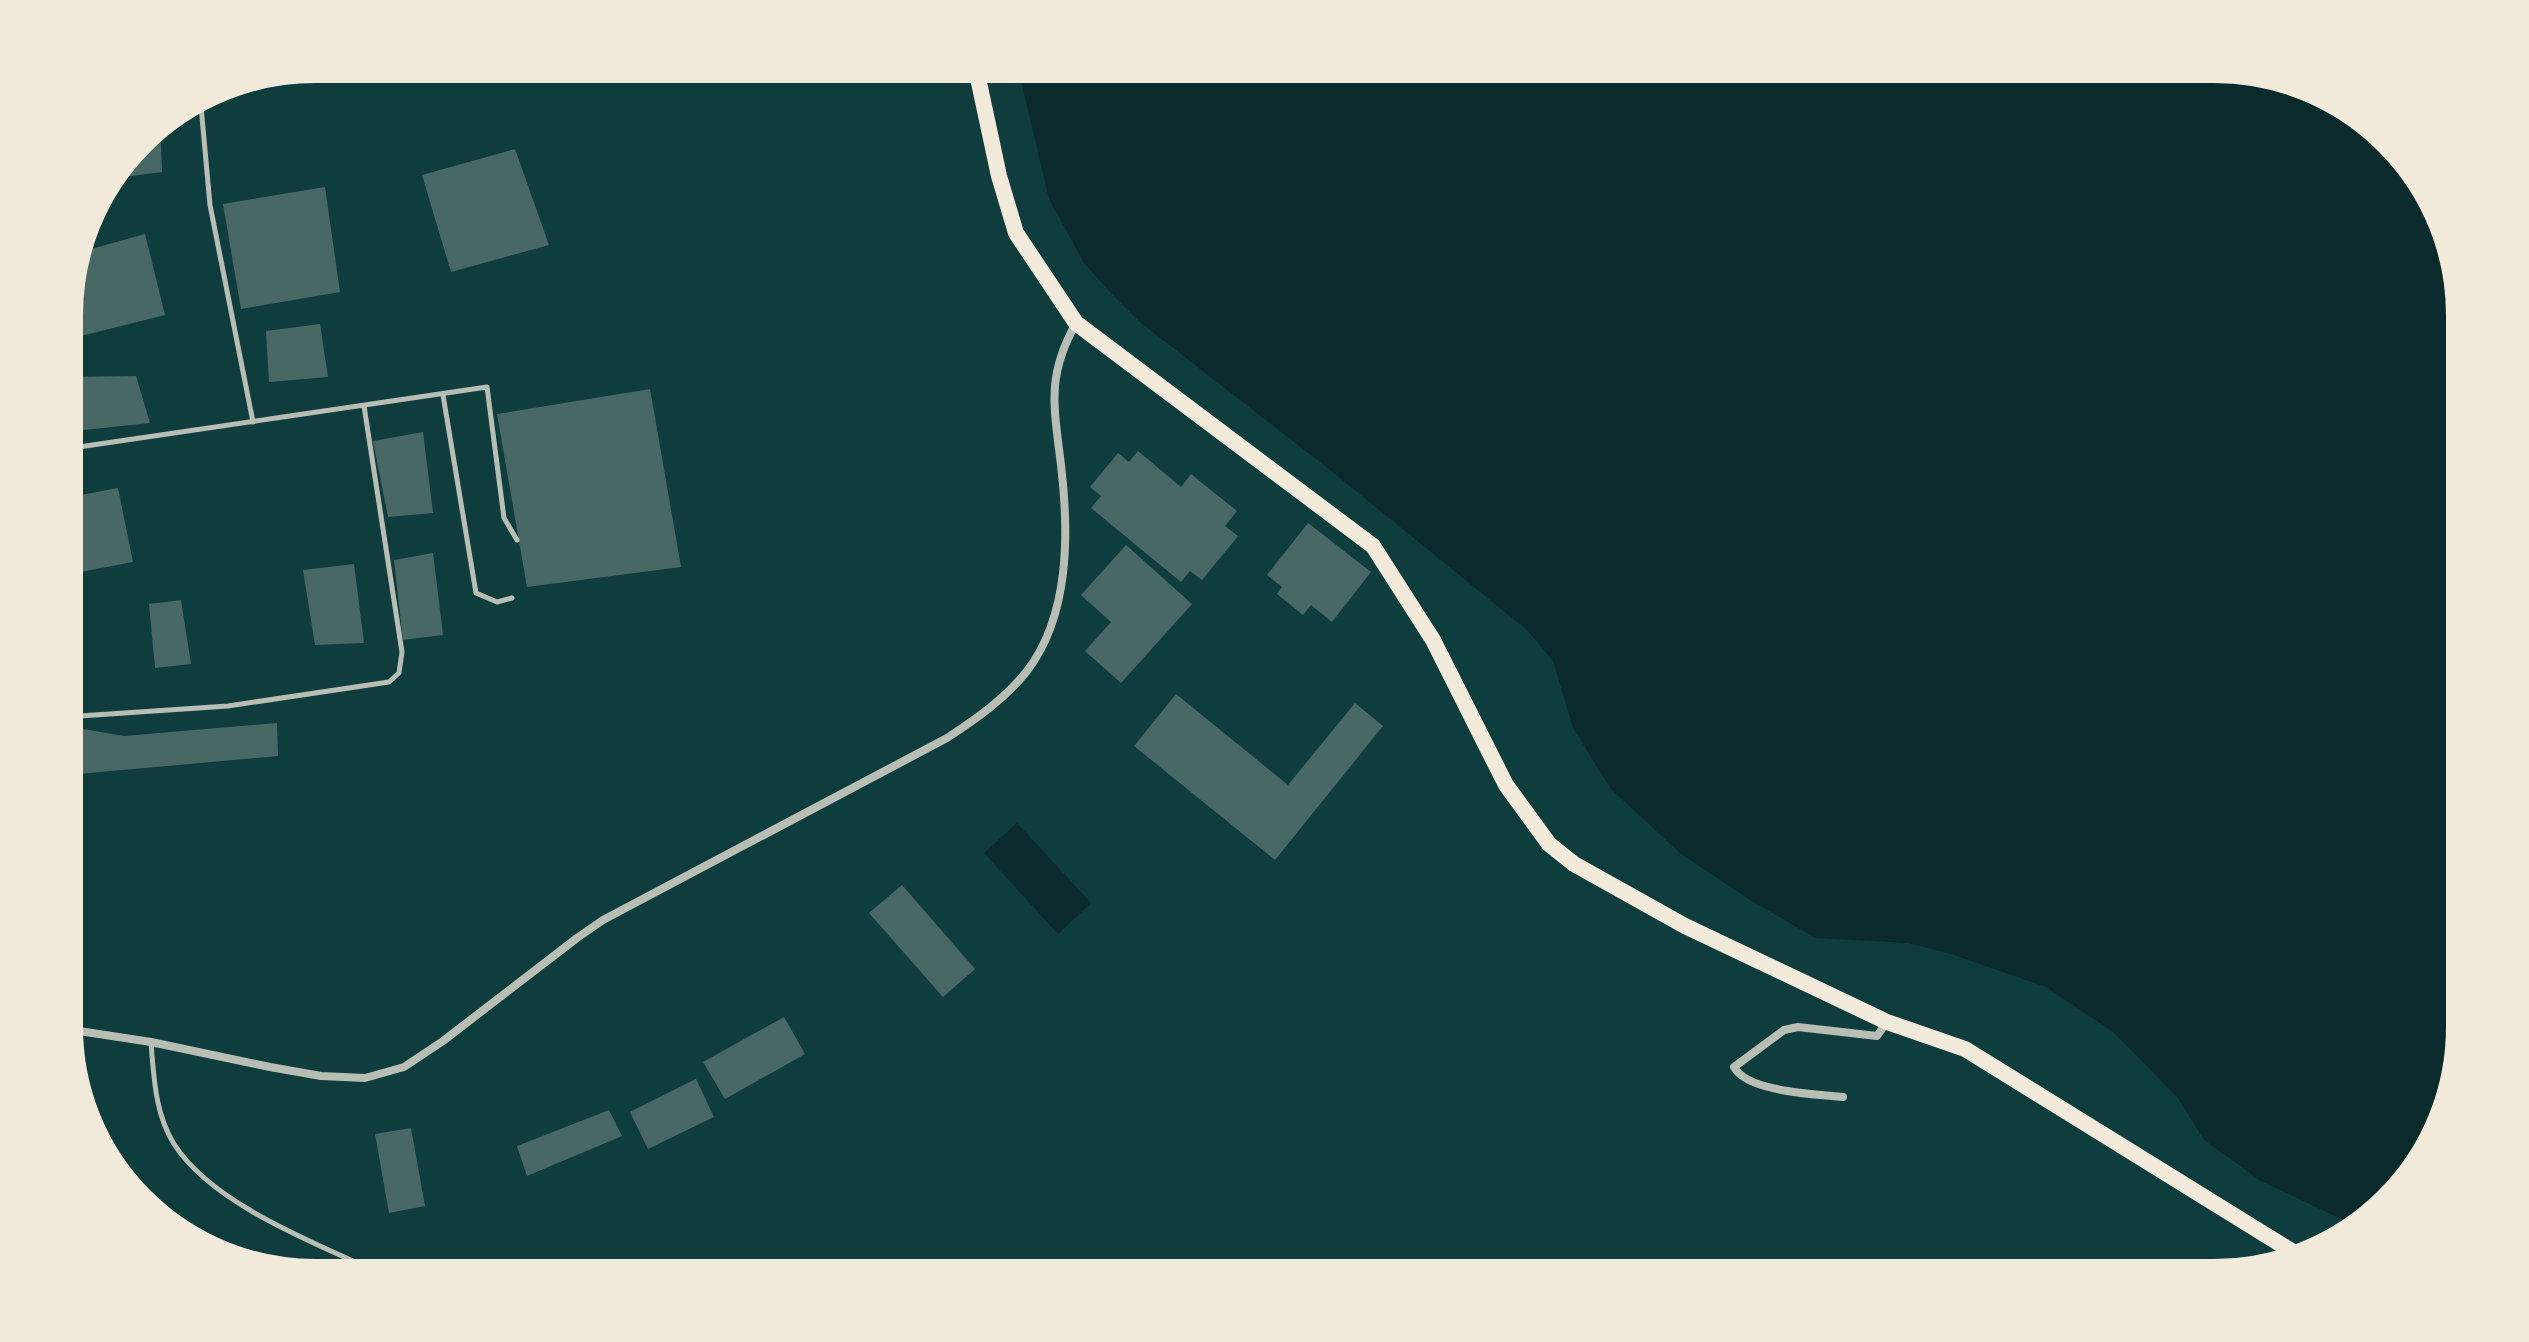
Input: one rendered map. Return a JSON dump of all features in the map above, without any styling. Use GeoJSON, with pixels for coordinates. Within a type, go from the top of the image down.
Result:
{"type":"FeatureCollection","features":[{"type":"Feature","properties":{"kind":"main road"},"geometry":{"type":"LineString","coordinates":[[978,79],[999,176],[1016,233],[1076,323],[1373,546],[1433,640],[1506,785],[1549,844],[1574,864],[1685,926],[1887,1022],[1965,1049],[2291,1251]]}},
{"type":"Feature","properties":{"kind":"street"},"geometry":{"type":"LineString","coordinates":[[78,1031],[321,1076],[365,1078],[404,1067],[603,920],[947,738],[976,719],[1028,670],[1046,635],[1059,596],[1066,551],[1066,510],[1054,401],[1055,371],[1063,346],[1076,323]]}},
{"type":"Feature","properties":{"kind":"street"},"geometry":{"type":"LineString","coordinates":[[1843,1097],[1772,1088],[1744,1079],[1734,1067],[1784,1030],[1798,1027],[1877,1036],[1887,1022]]}},
{"type":"Feature","properties":{"kind":"lane"},"geometry":{"type":"LineString","coordinates":[[201,108],[210,205],[253,422]]}},
{"type":"Feature","properties":{"kind":"lane"},"geometry":{"type":"LineString","coordinates":[[79,447],[487,387],[504,518],[517,540]]}},
{"type":"Feature","properties":{"kind":"lane"},"geometry":{"type":"LineString","coordinates":[[443,395],[476,593],[497,602],[512,598]]}},
{"type":"Feature","properties":{"kind":"lane"},"geometry":{"type":"LineString","coordinates":[[78,716],[228,706],[389,682],[399,673],[402,652],[364,406]]}},
{"type":"Feature","properties":{"kind":"lane"},"geometry":{"type":"LineString","coordinates":[[151,1042],[156,1098],[173,1143],[187,1161],[254,1212],[362,1264]]}},
{"type":"Feature","properties":{"kind":"water"},"geometry":{"type":"Polygon","coordinates":[[[2214,78],[2275,86],[2319,102],[2346,118],[2392,159],[2427,210],[2446,269],[2451,315],[2451,1027],[2446,1073],[2438,1103],[2427,1132],[2411,1159],[2392,1183],[2348,1222],[2261,1181],[2204,1140],[2178,1098],[2112,1031],[2046,987],[1951,954],[1908,943],[1815,938],[1681,854],[1611,789],[1573,728],[1553,661],[1527,630],[1330,470],[1141,323],[1084,263],[1049,199],[1020,79],[2214,78]]]}},
{"type":"Feature","properties":{"kind":"water"},"geometry":{"type":"Polygon","coordinates":[[[1017,823],[1091,903],[1058,934],[984,853],[1017,823]]]}},
{"type":"Feature","properties":{"kind":"building"},"geometry":{"type":"Polygon","coordinates":[[[161,136],[162,172],[123,177],[161,136]]]}},
{"type":"Feature","properties":{"kind":"building"},"geometry":{"type":"Polygon","coordinates":[[[515,149],[549,245],[451,272],[422,175],[515,149]]]}},
{"type":"Feature","properties":{"kind":"building"},"geometry":{"type":"Polygon","coordinates":[[[325,187],[340,292],[241,309],[223,204],[325,187]]]}},
{"type":"Feature","properties":{"kind":"building"},"geometry":{"type":"Polygon","coordinates":[[[145,234],[165,315],[79,337],[79,300],[87,250],[145,234]]]}},
{"type":"Feature","properties":{"kind":"building"},"geometry":{"type":"Polygon","coordinates":[[[320,324],[328,377],[269,382],[266,331],[320,324]]]}},
{"type":"Feature","properties":{"kind":"building"},"geometry":{"type":"Polygon","coordinates":[[[136,376],[150,423],[79,431],[79,377],[136,376]]]}},
{"type":"Feature","properties":{"kind":"building"},"geometry":{"type":"Polygon","coordinates":[[[650,389],[681,567],[527,587],[497,414],[650,389]]]}},
{"type":"Feature","properties":{"kind":"building"},"geometry":{"type":"Polygon","coordinates":[[[423,432],[433,513],[388,517],[373,441],[423,432]]]}},
{"type":"Feature","properties":{"kind":"building"},"geometry":{"type":"Polygon","coordinates":[[[1138,451],[1181,487],[1191,474],[1237,511],[1225,526],[1238,536],[1202,580],[1190,571],[1181,582],[1091,508],[1101,496],[1090,487],[1118,453],[1129,462],[1138,451]]]}},
{"type":"Feature","properties":{"kind":"building"},"geometry":{"type":"Polygon","coordinates":[[[118,488],[133,562],[79,572],[79,495],[118,488]]]}},
{"type":"Feature","properties":{"kind":"building"},"geometry":{"type":"Polygon","coordinates":[[[1308,523],[1371,572],[1332,622],[1311,605],[1303,615],[1277,594],[1282,587],[1267,575],[1308,523]]]}},
{"type":"Feature","properties":{"kind":"building"},"geometry":{"type":"Polygon","coordinates":[[[1126,545],[1192,604],[1121,683],[1085,651],[1111,622],[1081,595],[1126,545]]]}},
{"type":"Feature","properties":{"kind":"building"},"geometry":{"type":"Polygon","coordinates":[[[433,553],[443,635],[403,640],[394,560],[433,553]]]}},
{"type":"Feature","properties":{"kind":"building"},"geometry":{"type":"Polygon","coordinates":[[[354,564],[364,643],[315,645],[303,570],[354,564]]]}},
{"type":"Feature","properties":{"kind":"building"},"geometry":{"type":"Polygon","coordinates":[[[181,600],[191,664],[155,668],[149,604],[181,600]]]}},
{"type":"Feature","properties":{"kind":"building"},"geometry":{"type":"Polygon","coordinates":[[[1176,694],[1288,785],[1355,703],[1383,726],[1275,860],[1134,746],[1176,694]]]}},
{"type":"Feature","properties":{"kind":"building"},"geometry":{"type":"Polygon","coordinates":[[[277,723],[278,756],[78,774],[78,728],[124,736],[277,723]]]}},
{"type":"Feature","properties":{"kind":"building"},"geometry":{"type":"Polygon","coordinates":[[[902,885],[975,969],[943,997],[869,913],[902,885]]]}},
{"type":"Feature","properties":{"kind":"building"},"geometry":{"type":"Polygon","coordinates":[[[784,1017],[805,1054],[725,1099],[703,1062],[784,1017]]]}},
{"type":"Feature","properties":{"kind":"building"},"geometry":{"type":"Polygon","coordinates":[[[696,1079],[714,1117],[648,1149],[630,1112],[696,1079]]]}},
{"type":"Feature","properties":{"kind":"building"},"geometry":{"type":"Polygon","coordinates":[[[609,1110],[622,1136],[527,1176],[517,1146],[609,1110]]]}},
{"type":"Feature","properties":{"kind":"building"},"geometry":{"type":"Polygon","coordinates":[[[411,1128],[425,1206],[389,1213],[375,1134],[411,1128]]]}}]}
